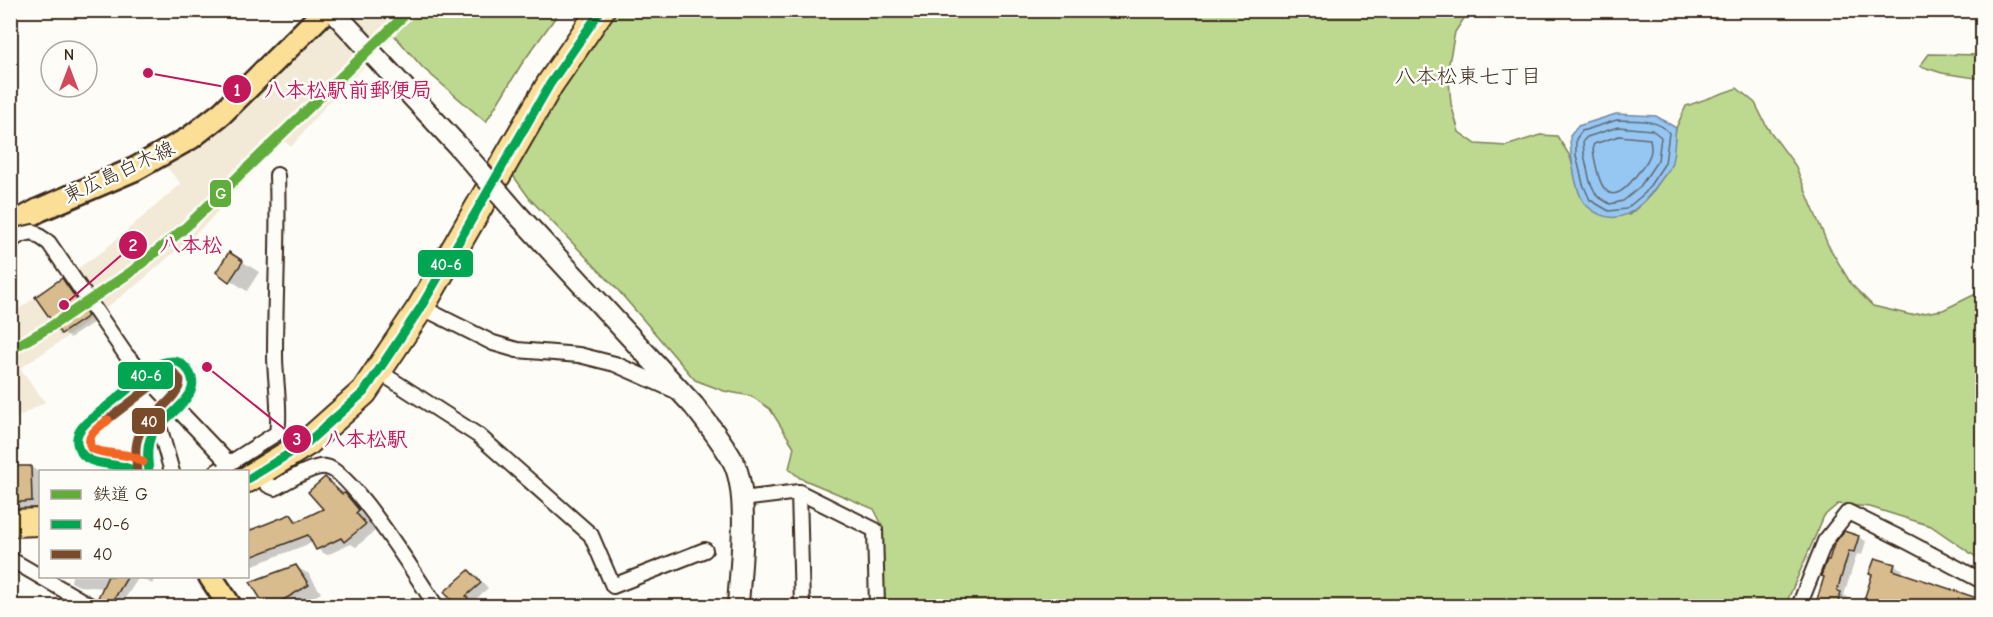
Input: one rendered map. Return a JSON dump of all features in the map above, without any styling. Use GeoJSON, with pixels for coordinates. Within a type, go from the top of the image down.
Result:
{"type":"FeatureCollection","features":[{"type":"Feature","properties":{"kind":"highway"},"geometry":{"type":"LineString","coordinates":[[240,469],[308,442],[364,392],[421,307],[550,84],[601,10]]}},
{"type":"Feature","properties":{"kind":"highway"},"geometry":{"type":"LineString","coordinates":[[10,523],[39,522]]}},
{"type":"Feature","properties":{"kind":"main road","name":"東広島白木線"},"geometry":{"type":"LineString","coordinates":[[10,226],[39,210],[135,169],[190,138],[222,112],[326,10]]}},
{"type":"Feature","properties":{"kind":"main road"},"geometry":{"type":"LineString","coordinates":[[211,578],[230,606]]}},
{"type":"Feature","properties":{"kind":"street"},"geometry":{"type":"LineString","coordinates":[[332,10],[459,147],[716,433],[735,465],[742,499],[743,532],[738,606]]}},
{"type":"Feature","properties":{"kind":"street"},"geometry":{"type":"LineString","coordinates":[[10,242],[20,235],[33,232],[50,243],[126,355],[240,469],[276,434],[280,415],[275,358],[279,218],[277,175]]}},
{"type":"Feature","properties":{"kind":"street"},"geometry":{"type":"LineString","coordinates":[[421,307],[493,343],[518,350],[579,355],[615,364],[680,392]]}},
{"type":"Feature","properties":{"kind":"street"},"geometry":{"type":"LineString","coordinates":[[378,371],[479,436],[591,535],[613,586],[705,550]]}},
{"type":"Feature","properties":{"kind":"street"},"geometry":{"type":"LineString","coordinates":[[159,426],[172,470]]}},
{"type":"Feature","properties":{"kind":"street"},"geometry":{"type":"LineString","coordinates":[[249,474],[275,488],[297,475],[323,466],[332,468],[353,487],[410,565],[436,606]]}},
{"type":"Feature","properties":{"kind":"street"},"geometry":{"type":"LineString","coordinates":[[742,499],[799,492],[875,530],[877,606]]}},
{"type":"Feature","properties":{"kind":"street"},"geometry":{"type":"LineString","coordinates":[[799,492],[802,606]]}},
{"type":"Feature","properties":{"kind":"street"},"geometry":{"type":"LineString","coordinates":[[1799,606],[1826,541],[1848,512],[1983,581]]}},
{"type":"Feature","properties":{"kind":"street"},"geometry":{"type":"LineString","coordinates":[[10,559],[39,576]]}},
{"type":"Feature","properties":{"kind":"street"},"geometry":{"type":"LineString","coordinates":[[43,578],[91,606]]}},
{"type":"Feature","properties":{"kind":"lane"},"geometry":{"type":"LineString","coordinates":[[135,470],[123,464],[86,460],[79,452],[76,441],[78,431],[161,363],[171,360],[187,369],[192,388],[189,398],[153,432],[148,442],[149,470]]}},
{"type":"Feature","properties":{"kind":"shaded area"},"geometry":{"type":"Polygon","coordinates":[[[337,11],[419,11],[327,104],[291,147],[282,139],[206,224],[139,283],[60,342],[20,368],[45,402],[11,421],[10,315],[103,251],[181,184],[163,163],[337,11]]]}},
{"type":"Feature","properties":{"kind":"green space"},"geometry":{"type":"Polygon","coordinates":[[[419,11],[560,11],[521,65],[486,122],[423,68],[394,35],[419,11]]]}},
{"type":"Feature","properties":{"kind":"green space"},"geometry":{"type":"Polygon","coordinates":[[[614,11],[1469,11],[1455,32],[1448,68],[1451,104],[1459,132],[1476,144],[1506,146],[1540,135],[1557,136],[1570,156],[1578,186],[1629,215],[1649,197],[1671,165],[1676,128],[1686,106],[1737,88],[1755,103],[1767,127],[1795,165],[1828,245],[1851,284],[1873,306],[1911,315],[1943,310],[1982,291],[1982,561],[1931,526],[1870,507],[1838,504],[1824,516],[1785,606],[876,606],[876,557],[883,527],[874,509],[800,478],[789,469],[794,447],[770,409],[751,396],[724,391],[695,380],[617,289],[530,199],[509,170],[594,30],[614,11]]]}},
{"type":"Feature","properties":{"kind":"green space"},"geometry":{"type":"Polygon","coordinates":[[[1929,54],[1982,55],[1982,79],[1942,73],[1920,66],[1929,54]]]}},
{"type":"Feature","properties":{"kind":"water"},"geometry":{"type":"Polygon","coordinates":[[[1616,114],[1656,116],[1676,128],[1671,165],[1651,193],[1636,209],[1618,217],[1608,217],[1598,214],[1587,206],[1579,193],[1574,173],[1570,136],[1578,126],[1616,114]]]}},
{"type":"Feature","properties":{"kind":"building"},"geometry":{"type":"Polygon","coordinates":[[[229,252],[243,261],[229,282],[216,272],[229,252]]]}},
{"type":"Feature","properties":{"kind":"building"},"geometry":{"type":"Polygon","coordinates":[[[62,278],[88,316],[61,334],[35,297],[62,278]]]}},
{"type":"Feature","properties":{"kind":"building"},"geometry":{"type":"Polygon","coordinates":[[[10,466],[31,466],[32,501],[10,503],[10,466]]]}},
{"type":"Feature","properties":{"kind":"building"},"geometry":{"type":"Polygon","coordinates":[[[325,477],[342,494],[345,493],[359,510],[356,513],[366,524],[344,542],[341,538],[316,550],[308,535],[249,558],[249,531],[291,514],[296,522],[323,509],[308,492],[325,477]]]}},
{"type":"Feature","properties":{"kind":"building"},"geometry":{"type":"Polygon","coordinates":[[[1844,531],[1859,536],[1854,552],[1849,551],[1837,591],[1841,592],[1837,606],[1818,606],[1819,604],[1816,603],[1824,577],[1821,576],[1834,544],[1844,531]]]}},
{"type":"Feature","properties":{"kind":"building"},"geometry":{"type":"Polygon","coordinates":[[[1875,558],[1895,564],[1893,570],[1983,600],[1983,606],[1862,606],[1875,558]]]}},
{"type":"Feature","properties":{"kind":"building"},"geometry":{"type":"Polygon","coordinates":[[[296,565],[309,585],[273,606],[265,606],[250,582],[296,565]]]}},
{"type":"Feature","properties":{"kind":"building"},"geometry":{"type":"Polygon","coordinates":[[[469,570],[481,583],[466,596],[475,606],[457,606],[444,592],[469,570]]]}},
{"type":"Feature","properties":{"kind":"building"},"geometry":{"type":"Polygon","coordinates":[[[107,578],[127,578],[110,606],[103,606],[97,600],[107,578]]]}},
{"type":"Feature","properties":{"kind":"rail line","name":"G"},"geometry":{"type":"LineString","coordinates":[[10,350],[50,327],[131,272],[185,228],[410,10]]}},
{"type":"Feature","properties":{"kind":"transit line","name":"40-6"},"geometry":{"type":"LineString","coordinates":[[249,478],[308,442],[364,392],[421,307],[550,84],[601,10]]}},
{"type":"Feature","properties":{"kind":"transit line","name":"40-6"},"geometry":{"type":"LineString","coordinates":[[132,470],[88,459],[78,447],[77,436],[87,422],[161,363],[175,361],[183,365],[191,376],[193,386],[182,404],[155,430],[150,439],[149,470]]}},
{"type":"Feature","properties":{"kind":"transit line","name":"40"},"geometry":{"type":"LineString","coordinates":[[107,420],[167,374],[174,373],[180,380],[179,387],[170,400],[140,433],[136,447],[137,470]]}},
{"type":"Feature","properties":{"kind":"transit line"},"geometry":{"type":"LineString","coordinates":[[108,420],[91,436],[91,448],[130,456],[143,462]]}},
{"type":"Feature","properties":{"kind":"place","name":"八本松駅前郵便局"},"geometry":{"type":"Point","coordinates":[148,73]}},
{"type":"Feature","properties":{"kind":"place","name":"八本松"},"geometry":{"type":"Point","coordinates":[64,305]}},
{"type":"Feature","properties":{"kind":"place","name":"八本松駅"},"geometry":{"type":"Point","coordinates":[207,367]}},
{"type":"Feature","properties":{"kind":"district","name":"八本松東七丁目"},"geometry":{"type":"Point","coordinates":[1468,76]}}]}
